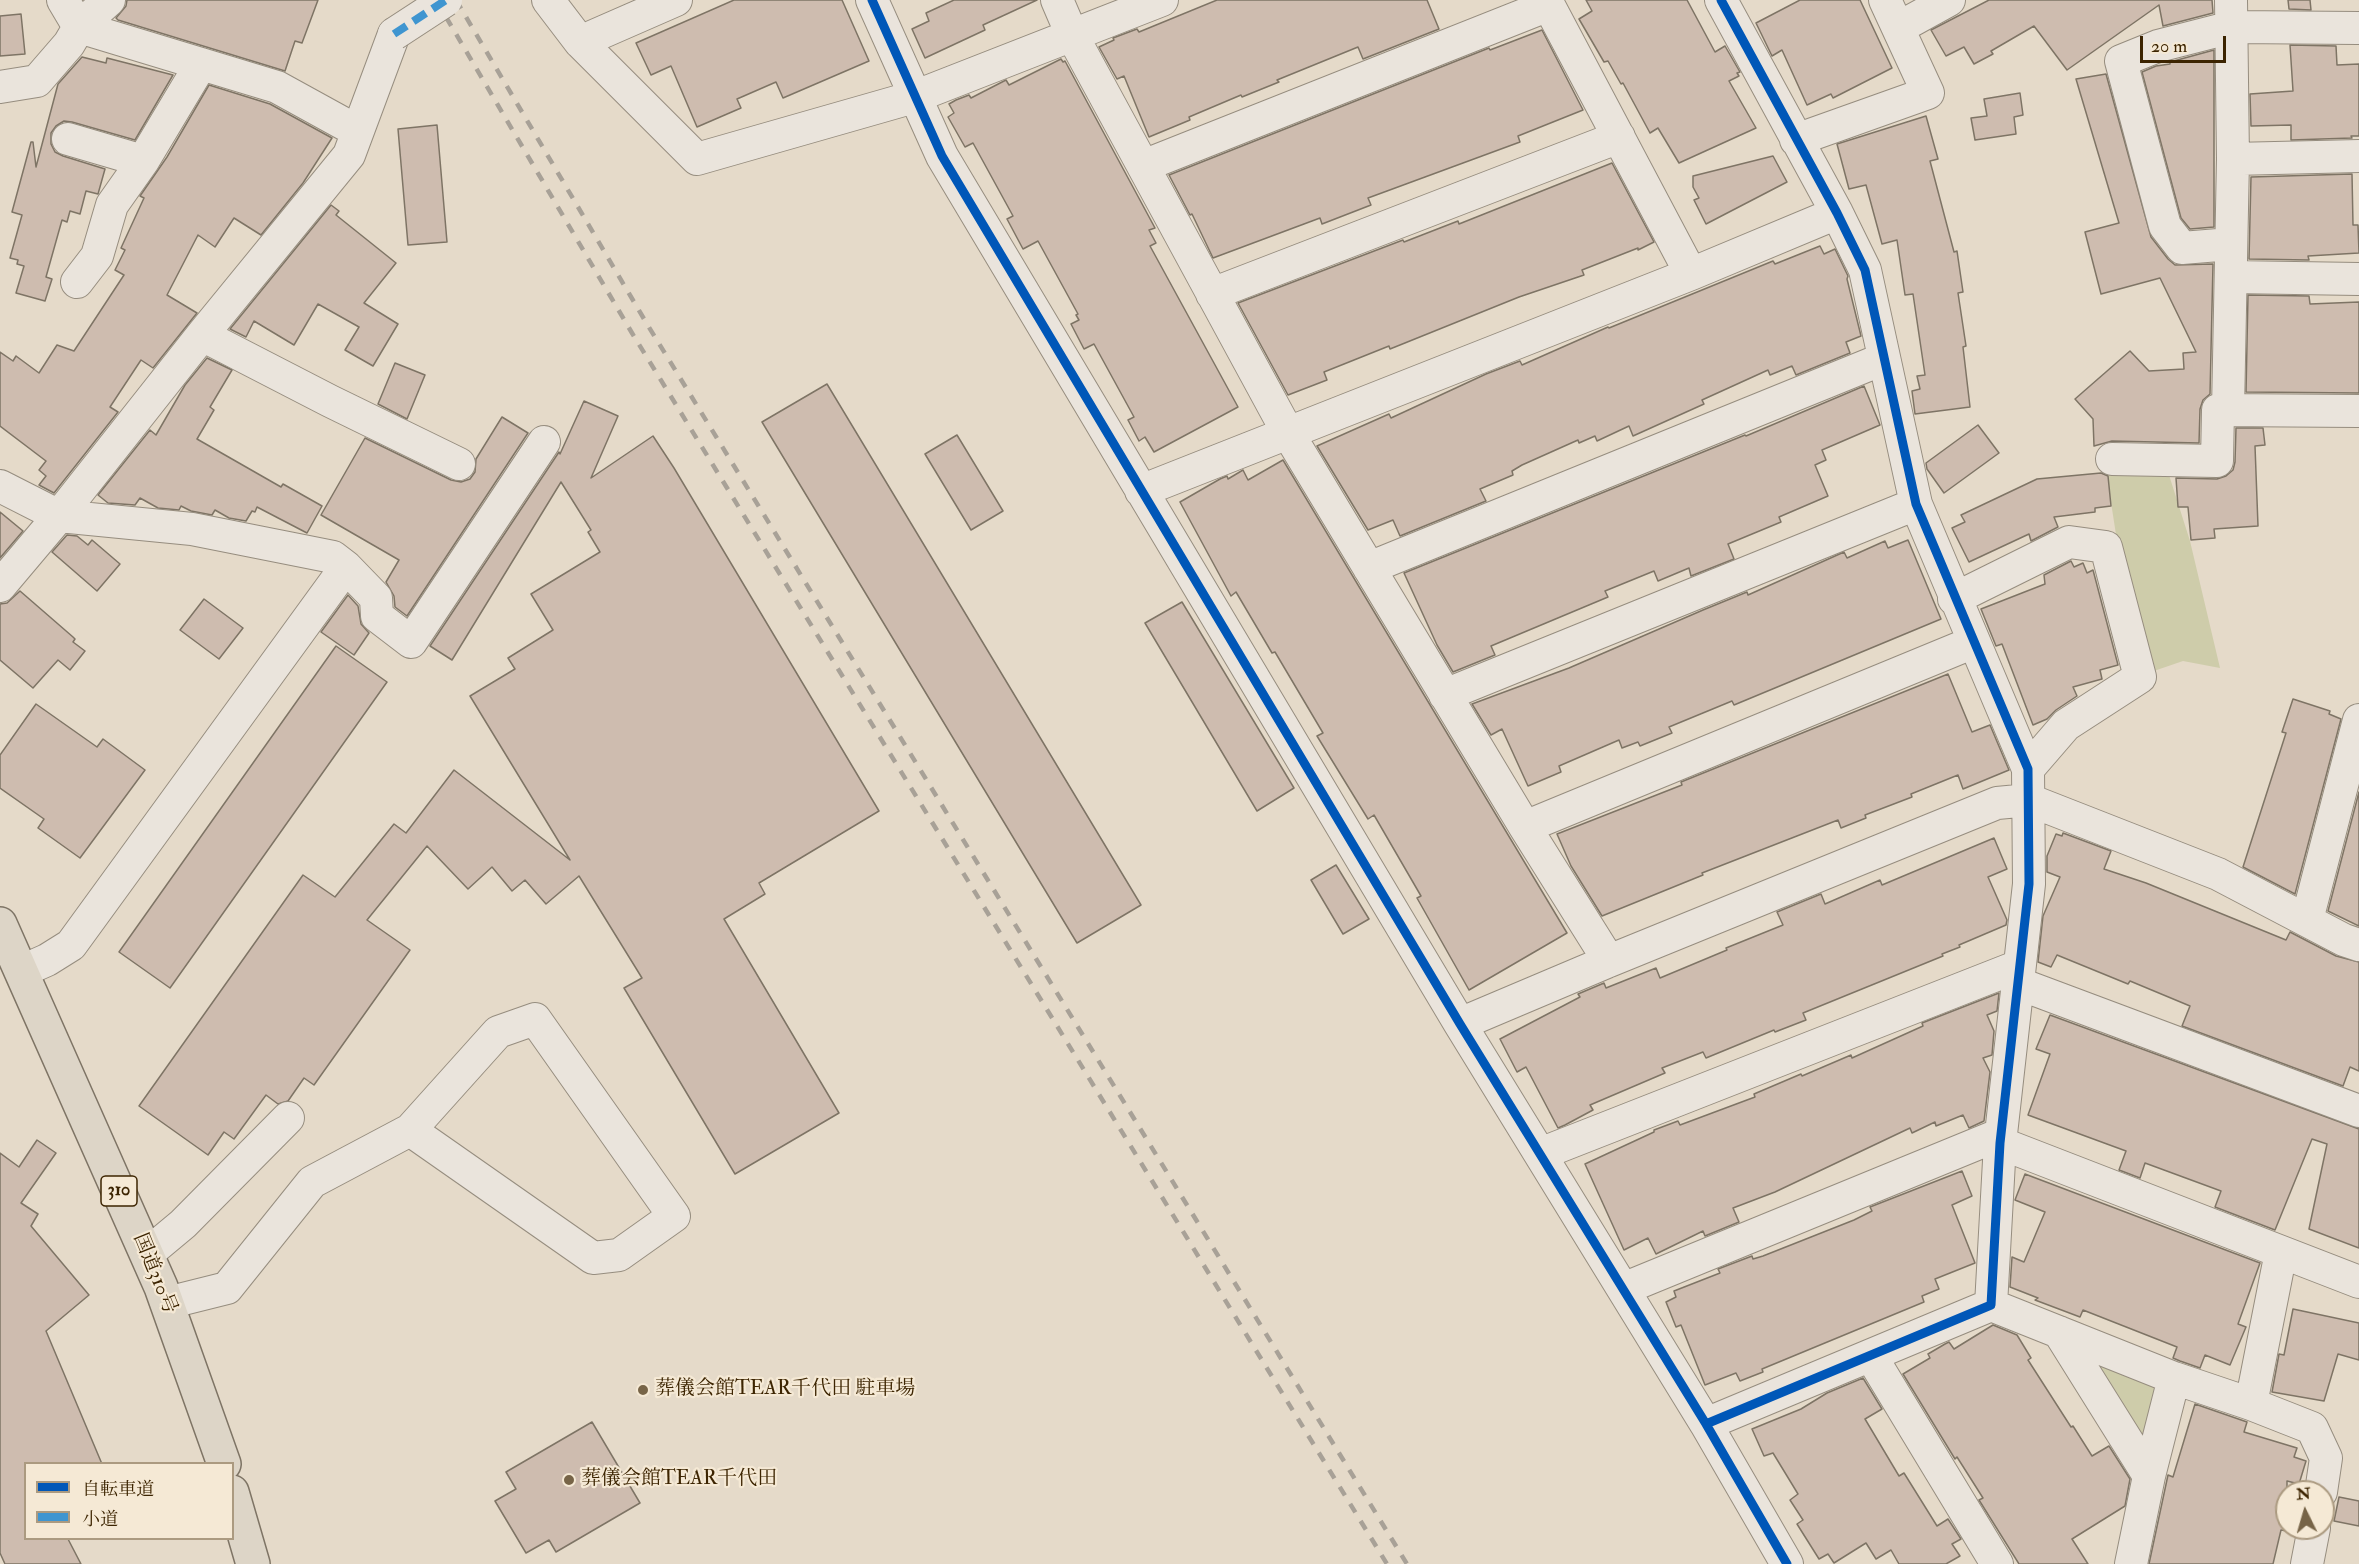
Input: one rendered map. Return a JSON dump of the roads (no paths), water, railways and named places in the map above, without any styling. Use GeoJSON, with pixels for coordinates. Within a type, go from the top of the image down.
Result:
{"type":"FeatureCollection","features":[{"type":"Feature","properties":{"kind":"highway","name":"国道310号"},"geometry":{"type":"LineString","coordinates":[[0,924],[147,1254],[167,1303],[223,1462]]}},
{"type":"Feature","properties":{"kind":"highway"},"geometry":{"type":"LineString","coordinates":[[234,1499],[253,1564]]}},
{"type":"Feature","properties":{"kind":"street"},"geometry":{"type":"LineString","coordinates":[[63,0],[79,27],[277,87],[357,130]]}},
{"type":"Feature","properties":{"kind":"street"},"geometry":{"type":"LineString","coordinates":[[0,87],[37,81],[69,44],[79,27],[109,0]]}},
{"type":"Feature","properties":{"kind":"street"},"geometry":{"type":"LineString","coordinates":[[0,586],[59,516],[202,334],[349,155],[394,33],[446,0]]}},
{"type":"Feature","properties":{"kind":"street"},"geometry":{"type":"LineString","coordinates":[[548,0],[580,42],[697,159],[914,97],[1162,0]]}},
{"type":"Feature","properties":{"kind":"street"},"geometry":{"type":"LineString","coordinates":[[580,42],[676,0]]}},
{"type":"Feature","properties":{"kind":"street"},"geometry":{"type":"LineString","coordinates":[[872,0],[942,156],[1460,1024],[1706,1424],[1787,1564]]}},
{"type":"Feature","properties":{"kind":"street"},"geometry":{"type":"LineString","coordinates":[[1057,0],[1072,35],[1288,433],[1445,695],[1609,961]]}},
{"type":"Feature","properties":{"kind":"street"},"geometry":{"type":"LineString","coordinates":[[1720,0],[1837,213],[1865,270],[1916,504],[2028,769],[2030,884],[2001,1139],[1991,1305]]}},
{"type":"Feature","properties":{"kind":"street"},"geometry":{"type":"LineString","coordinates":[[1796,140],[1928,93],[1900,27],[1885,0]]}},
{"type":"Feature","properties":{"kind":"street"},"geometry":{"type":"LineString","coordinates":[[1900,27],[1949,0]]}},
{"type":"Feature","properties":{"kind":"street"},"geometry":{"type":"LineString","coordinates":[[1143,166],[1548,3],[1691,274]]}},
{"type":"Feature","properties":{"kind":"street"},"geometry":{"type":"LineString","coordinates":[[2228,410],[2233,159],[2231,13]]}},
{"type":"Feature","properties":{"kind":"street"},"geometry":{"type":"LineString","coordinates":[[2231,244],[2182,248],[2164,226],[2121,62],[2231,13],[2359,28]]}},
{"type":"Feature","properties":{"kind":"street"},"geometry":{"type":"LineString","coordinates":[[77,282],[97,256],[112,205],[142,161],[201,64]]}},
{"type":"Feature","properties":{"kind":"street"},"geometry":{"type":"LineString","coordinates":[[1212,294],[1619,137]]}},
{"type":"Feature","properties":{"kind":"street"},"geometry":{"type":"LineString","coordinates":[[68,139],[142,161]]}},
{"type":"Feature","properties":{"kind":"street"},"geometry":{"type":"LineString","coordinates":[[2233,159],[2359,156]]}},
{"type":"Feature","properties":{"kind":"street"},"geometry":{"type":"LineString","coordinates":[[1141,491],[1691,274],[1837,213]]}},
{"type":"Feature","properties":{"kind":"street"},"geometry":{"type":"LineString","coordinates":[[2231,277],[2359,279]]}},
{"type":"Feature","properties":{"kind":"street"},"geometry":{"type":"LineString","coordinates":[[202,334],[459,464]]}},
{"type":"Feature","properties":{"kind":"street"},"geometry":{"type":"LineString","coordinates":[[1369,568],[1883,359]]}},
{"type":"Feature","properties":{"kind":"street"},"geometry":{"type":"LineString","coordinates":[[2112,459],[2217,461],[2218,410],[2359,411]]}},
{"type":"Feature","properties":{"kind":"street"},"geometry":{"type":"LineString","coordinates":[[0,486],[59,516],[192,529],[333,557],[376,598],[377,616],[411,642],[544,442]]}},
{"type":"Feature","properties":{"kind":"street"},"geometry":{"type":"LineString","coordinates":[[1445,695],[1916,504]]}},
{"type":"Feature","properties":{"kind":"street"},"geometry":{"type":"LineString","coordinates":[[1954,598],[2069,542],[2106,547],[2140,677],[2066,725],[2028,769]]}},
{"type":"Feature","properties":{"kind":"street"},"geometry":{"type":"LineString","coordinates":[[22,971],[47,960],[71,945],[346,567]]}},
{"type":"Feature","properties":{"kind":"street"},"geometry":{"type":"LineString","coordinates":[[1525,826],[1974,642]]}},
{"type":"Feature","properties":{"kind":"street"},"geometry":{"type":"LineString","coordinates":[[2307,920],[2359,720]]}},
{"type":"Feature","properties":{"kind":"street"},"geometry":{"type":"LineString","coordinates":[[1460,1024],[1997,803],[2029,800],[2218,874],[2359,945]]}},
{"type":"Feature","properties":{"kind":"street"},"geometry":{"type":"LineString","coordinates":[[1540,1154],[2018,975],[2359,1111]]}},
{"type":"Feature","properties":{"kind":"street"},"geometry":{"type":"LineString","coordinates":[[167,1303],[227,1288],[312,1182],[410,1130],[498,1032],[536,1019],[674,1216],[619,1255],[593,1258],[410,1130]]}},
{"type":"Feature","properties":{"kind":"street"},"geometry":{"type":"LineString","coordinates":[[147,1254],[183,1224],[288,1118]]}},
{"type":"Feature","properties":{"kind":"street"},"geometry":{"type":"LineString","coordinates":[[1623,1289],[2001,1139],[2359,1282]]}},
{"type":"Feature","properties":{"kind":"street"},"geometry":{"type":"LineString","coordinates":[[2251,1404],[2281,1252]]}},
{"type":"Feature","properties":{"kind":"street"},"geometry":{"type":"LineString","coordinates":[[1706,1424],[1991,1305],[2174,1378],[2312,1428],[2326,1458],[2323,1480]]}},
{"type":"Feature","properties":{"kind":"street"},"geometry":{"type":"LineString","coordinates":[[2059,1332],[2150,1476]]}},
{"type":"Feature","properties":{"kind":"street"},"geometry":{"type":"LineString","coordinates":[[1871,1356],[1997,1564]]}},
{"type":"Feature","properties":{"kind":"street"},"geometry":{"type":"LineString","coordinates":[[2131,1564],[2174,1378]]}},
{"type":"Feature","properties":{"kind":"street"},"geometry":{"type":"LineString","coordinates":[[2307,1564],[2312,1540]]}},
{"type":"Feature","properties":{"kind":"railway"},"geometry":{"type":"LineString","coordinates":[[436,0],[632,333],[1387,1564]]}},
{"type":"Feature","properties":{"kind":"railway"},"geometry":{"type":"LineString","coordinates":[[456,0],[647,324],[1407,1564]]}},
{"type":"Feature","properties":{"kind":"place","name":"葬儀会館TEAR千代田 駐車場"},"geometry":{"type":"Point","coordinates":[643,1390]}},
{"type":"Feature","properties":{"kind":"place","name":"葬儀会館TEAR千代田"},"geometry":{"type":"Point","coordinates":[569,1480]}}]}
